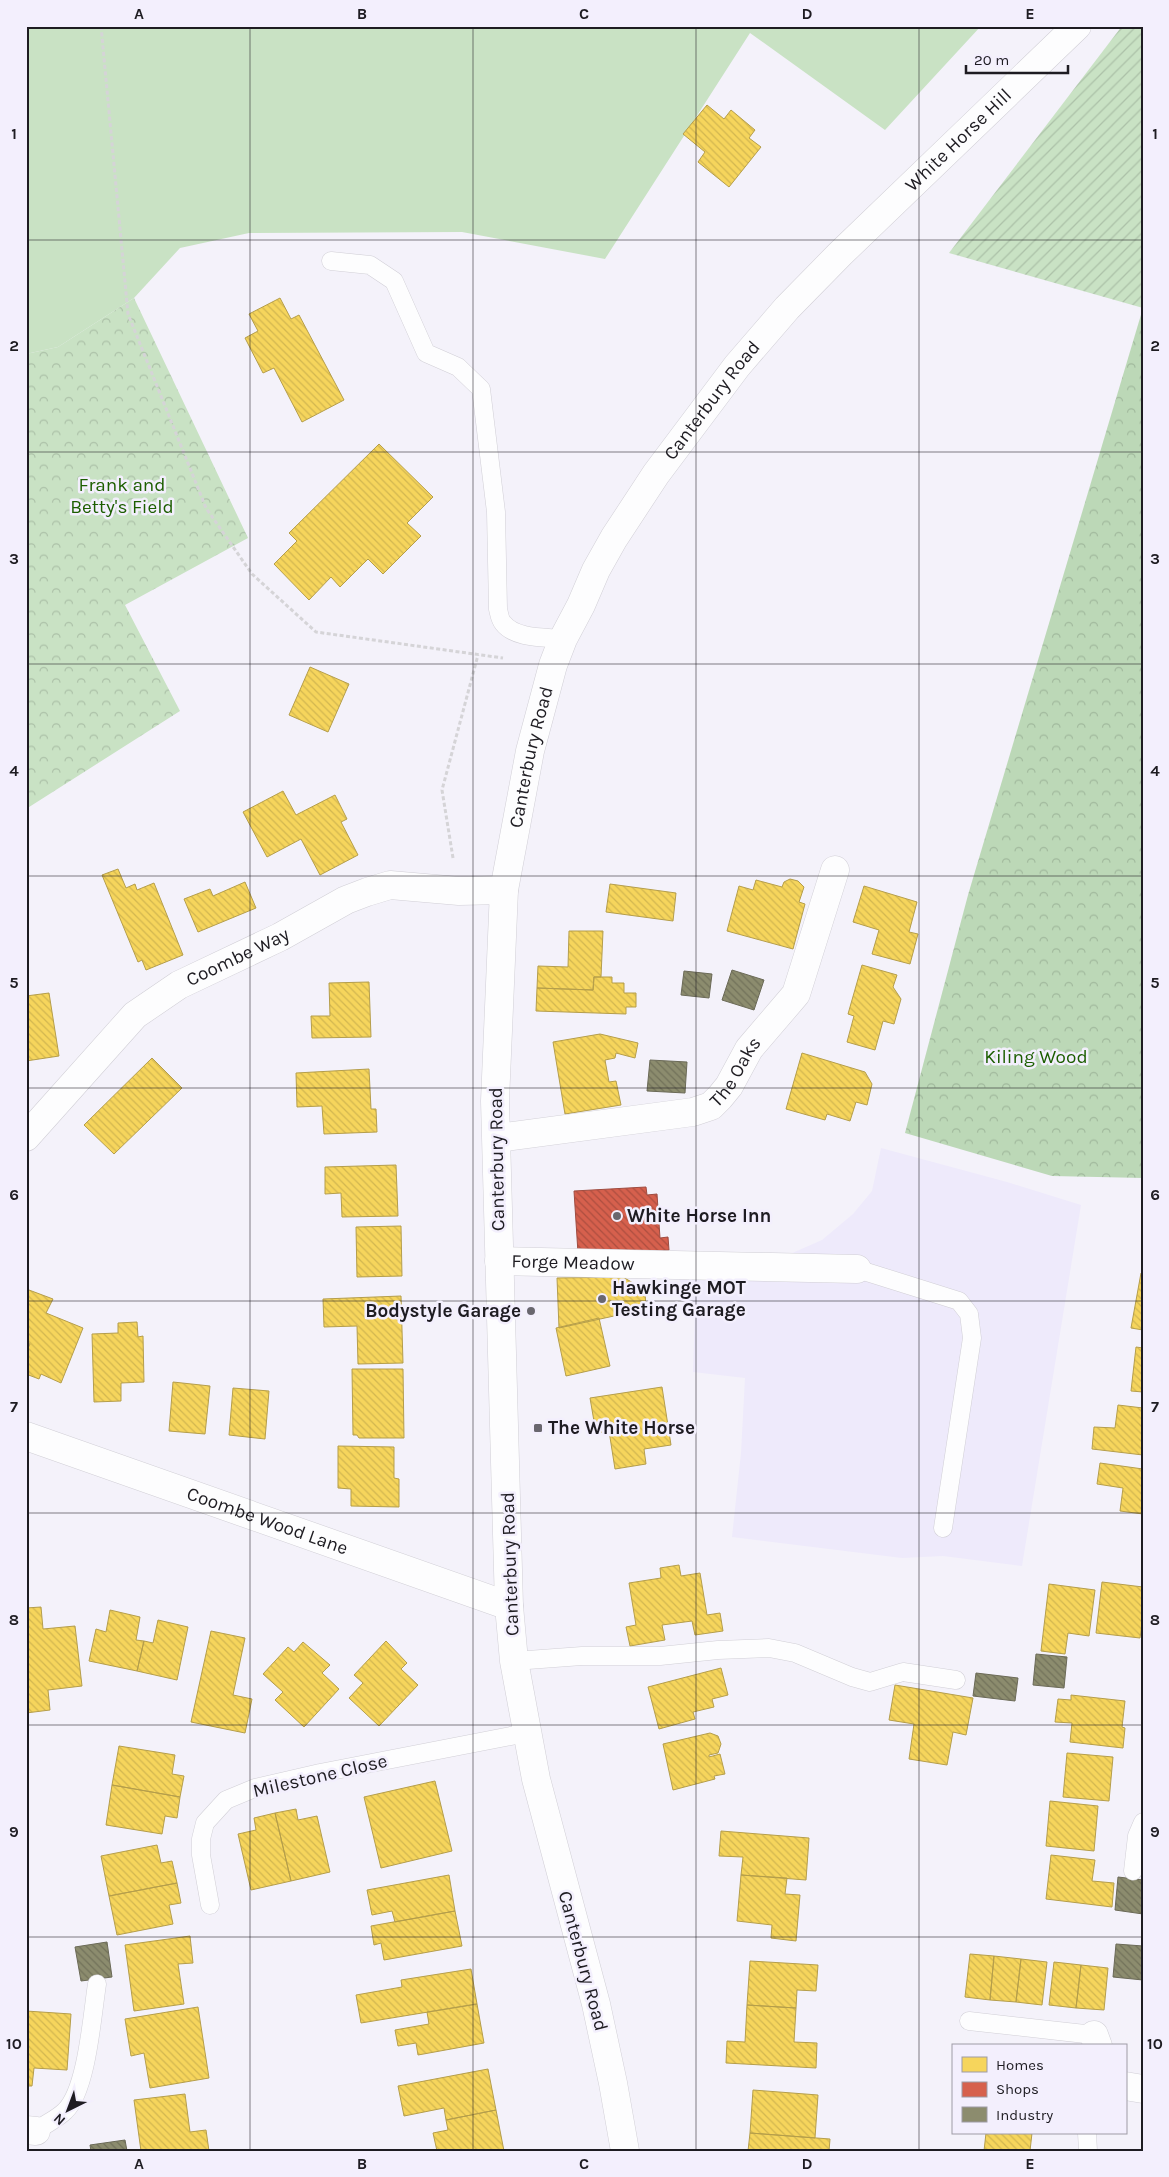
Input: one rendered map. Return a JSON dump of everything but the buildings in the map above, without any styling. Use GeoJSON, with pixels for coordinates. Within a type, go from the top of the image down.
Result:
{"type":"FeatureCollection","features":[{"type":"Feature","properties":{"kind":"street","name":"White Horse Hill"},"geometry":{"type":"LineString","coordinates":[[840,254],[1077,26]]}},
{"type":"Feature","properties":{"kind":"street","name":"Canterbury Road"},"geometry":{"type":"LineString","coordinates":[[625,2151],[596,2004],[542,1806],[526,1733],[514,1661],[509,1606],[495,1101],[504,890],[530,751],[553,665],[596,570],[614,538],[691,425],[737,366],[787,308],[840,254]]}},
{"type":"Feature","properties":{"kind":"street","name":"The Oaks"},"geometry":{"type":"LineString","coordinates":[[497,1138],[693,1112],[712,1106],[730,1086],[749,1049],[796,994],[835,870]]}},
{"type":"Feature","properties":{"kind":"street","name":"Coombe Way"},"geometry":{"type":"LineString","coordinates":[[26,1137],[135,1015],[179,985],[280,937],[346,900],[390,885],[459,891],[504,890]]}},
{"type":"Feature","properties":{"kind":"street","name":"Forge Meadow"},"geometry":{"type":"LineString","coordinates":[[499,1261],[857,1269]]}},
{"type":"Feature","properties":{"kind":"street","name":"Coombe Wood Lane"},"geometry":{"type":"LineString","coordinates":[[26,1436],[509,1606]]}},
{"type":"Feature","properties":{"kind":"street"},"geometry":{"type":"LineString","coordinates":[[1126,2086],[1143,2089]]}},
{"type":"Feature","properties":{"kind":"lane"},"geometry":{"type":"LineString","coordinates":[[331,261],[370,265],[394,281],[426,352],[458,367],[481,389],[496,512],[498,609],[502,623],[512,630],[526,635],[563,640]]}},
{"type":"Feature","properties":{"kind":"lane"},"geometry":{"type":"LineString","coordinates":[[857,1269],[959,1302],[969,1314],[972,1338],[943,1528]]}},
{"type":"Feature","properties":{"kind":"lane"},"geometry":{"type":"LineString","coordinates":[[514,1661],[582,1656],[660,1656],[718,1650],[769,1648],[795,1653],[852,1677],[870,1682],[903,1672],[956,1680]]}},
{"type":"Feature","properties":{"kind":"lane","name":"Milestone Close"},"geometry":{"type":"LineString","coordinates":[[210,1905],[201,1855],[201,1839],[206,1823],[226,1800],[255,1788],[320,1773],[526,1733]]}},
{"type":"Feature","properties":{"kind":"lane"},"geometry":{"type":"LineString","coordinates":[[1133,1871],[1137,1836],[1143,1822]]}},
{"type":"Feature","properties":{"kind":"lane"},"geometry":{"type":"LineString","coordinates":[[31,2130],[64,2112],[76,2098],[87,2048],[97,1984]]}},
{"type":"Feature","properties":{"kind":"lane"},"geometry":{"type":"LineString","coordinates":[[969,2021],[1096,2041]]}},
{"type":"Feature","properties":{"kind":"lane"},"geometry":{"type":"LineString","coordinates":[[1087,2134],[1088,2151]]}},
{"type":"Feature","properties":{"kind":"path"},"geometry":{"type":"LineString","coordinates":[[100,26],[128,314],[206,508],[252,574],[316,632],[506,658]]}},
{"type":"Feature","properties":{"kind":"path"},"geometry":{"type":"LineString","coordinates":[[459,891],[442,790],[478,655]]}},
{"type":"Feature","properties":{"kind":"shaded area"},"geometry":{"type":"Polygon","coordinates":[[[881,1148],[1007,1182],[1081,1205],[1022,1566],[943,1556],[902,1558],[732,1537],[741,1453],[745,1378],[693,1372],[695,1310],[669,1260],[790,1254],[822,1240],[853,1214],[872,1191],[881,1148]]]}},
{"type":"Feature","properties":{"kind":"green space"},"geometry":{"type":"Polygon","coordinates":[[[26,26],[981,26],[885,130],[750,33],[605,259],[462,232],[249,233],[180,248],[134,298],[58,347],[26,354],[26,26]]]}},
{"type":"Feature","properties":{"kind":"green space"},"geometry":{"type":"Polygon","coordinates":[[[1122,26],[1143,26],[1143,308],[949,253],[1122,26]]]}},
{"type":"Feature","properties":{"kind":"green space","name":"Frank and Betty's Field"},"geometry":{"type":"Polygon","coordinates":[[[134,298],[248,538],[125,605],[180,711],[26,809],[26,354],[58,347],[134,298]]]}},
{"type":"Feature","properties":{"kind":"green space","name":"Kiling Wood"},"geometry":{"type":"Polygon","coordinates":[[[1143,308],[1143,1178],[1052,1176],[905,1133],[968,895],[1143,308]]]}},
{"type":"Feature","properties":{"kind":"place","name":"White Horse Inn"},"geometry":{"type":"Point","coordinates":[617,1216]}},
{"type":"Feature","properties":{"kind":"place","name":"Hawkinge MOT Testing Garage"},"geometry":{"type":"Point","coordinates":[602,1299]}},
{"type":"Feature","properties":{"kind":"place","name":"Bodystyle Garage"},"geometry":{"type":"Point","coordinates":[531,1311]}},
{"type":"Feature","properties":{"kind":"place","name":"The White Horse"},"geometry":{"type":"Point","coordinates":[538,1428]}}]}
